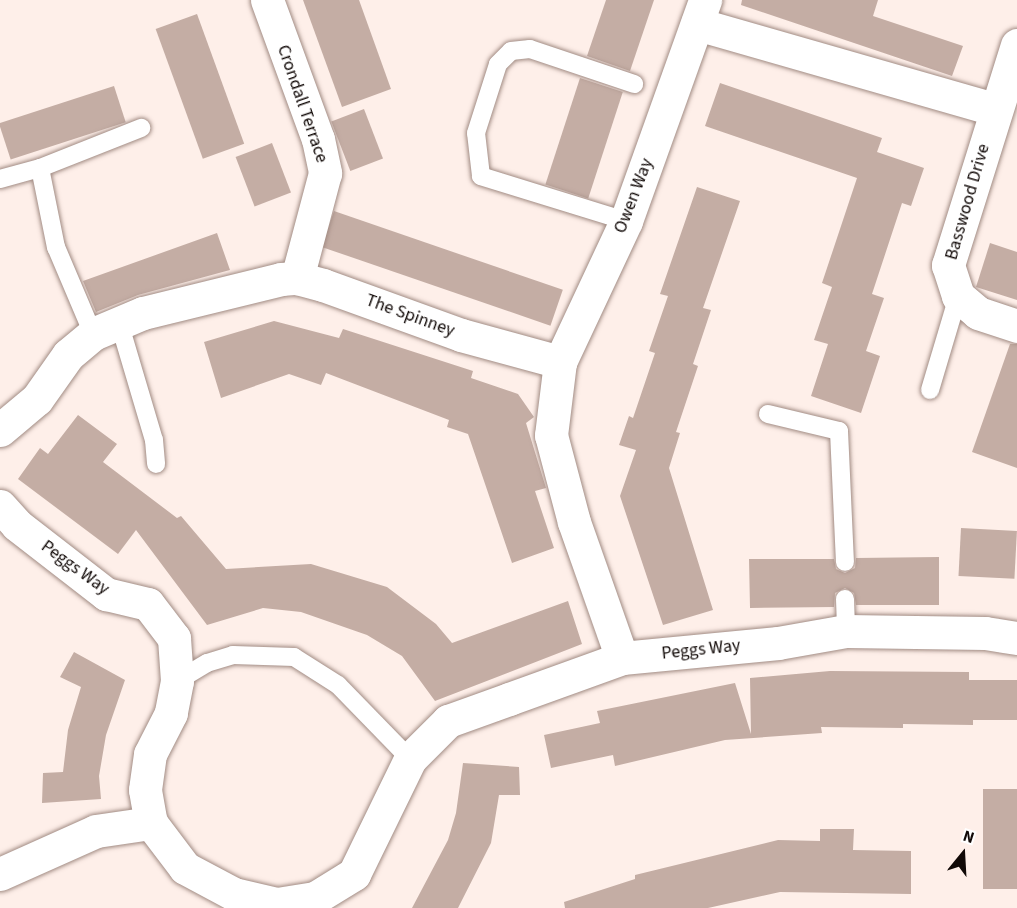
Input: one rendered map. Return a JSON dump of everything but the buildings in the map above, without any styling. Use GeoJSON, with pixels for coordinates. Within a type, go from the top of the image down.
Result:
{"type":"FeatureCollection","features":[{"type":"Feature","properties":{"kind":"street","name":"Crondall Terrace"},"geometry":{"type":"LineString","coordinates":[[267,0],[318,139],[325,173],[297,278]]}},
{"type":"Feature","properties":{"kind":"street","name":"Owen Way"},"geometry":{"type":"LineString","coordinates":[[560,362],[626,221],[701,12],[994,109]]}},
{"type":"Feature","properties":{"kind":"street","name":"Basswood Drive"},"geometry":{"type":"LineString","coordinates":[[958,296],[948,265],[994,109],[1017,45]]}},
{"type":"Feature","properties":{"kind":"street"},"geometry":{"type":"LineString","coordinates":[[0,430],[37,399],[68,355],[106,328],[199,299],[297,278]]}},
{"type":"Feature","properties":{"kind":"street","name":"The Spinney"},"geometry":{"type":"LineString","coordinates":[[297,278],[461,334],[560,362]]}},
{"type":"Feature","properties":{"kind":"street"},"geometry":{"type":"LineString","coordinates":[[958,296],[978,313],[1017,326]]}},
{"type":"Feature","properties":{"kind":"street"},"geometry":{"type":"LineString","coordinates":[[560,362],[551,435],[574,522],[622,658]]}},
{"type":"Feature","properties":{"kind":"street","name":"Peggs Way"},"geometry":{"type":"LineString","coordinates":[[0,506],[17,525],[106,594],[148,604],[174,638],[177,681],[171,712],[150,754],[145,790],[151,824],[185,868],[234,894],[277,904],[317,903],[354,874],[410,759],[448,721],[622,658],[778,643],[845,615],[1017,638]]}},
{"type":"Feature","properties":{"kind":"street"},"geometry":{"type":"LineString","coordinates":[[0,874],[96,831],[151,824]]}},
{"type":"Feature","properties":{"kind":"lane"},"geometry":{"type":"LineString","coordinates":[[626,221],[482,176],[476,133],[498,64],[511,51],[530,48],[634,84]]}},
{"type":"Feature","properties":{"kind":"lane"},"geometry":{"type":"LineString","coordinates":[[0,179],[40,168],[141,128]]}},
{"type":"Feature","properties":{"kind":"lane"},"geometry":{"type":"LineString","coordinates":[[40,168],[56,247],[106,328],[154,440],[156,464]]}},
{"type":"Feature","properties":{"kind":"lane"},"geometry":{"type":"LineString","coordinates":[[930,390],[958,296]]}},
{"type":"Feature","properties":{"kind":"lane"},"geometry":{"type":"LineString","coordinates":[[768,414],[839,431],[846,562]]}},
{"type":"Feature","properties":{"kind":"lane"},"geometry":{"type":"LineString","coordinates":[[177,681],[207,663],[232,655],[294,657],[338,685],[410,759]]}}]}
